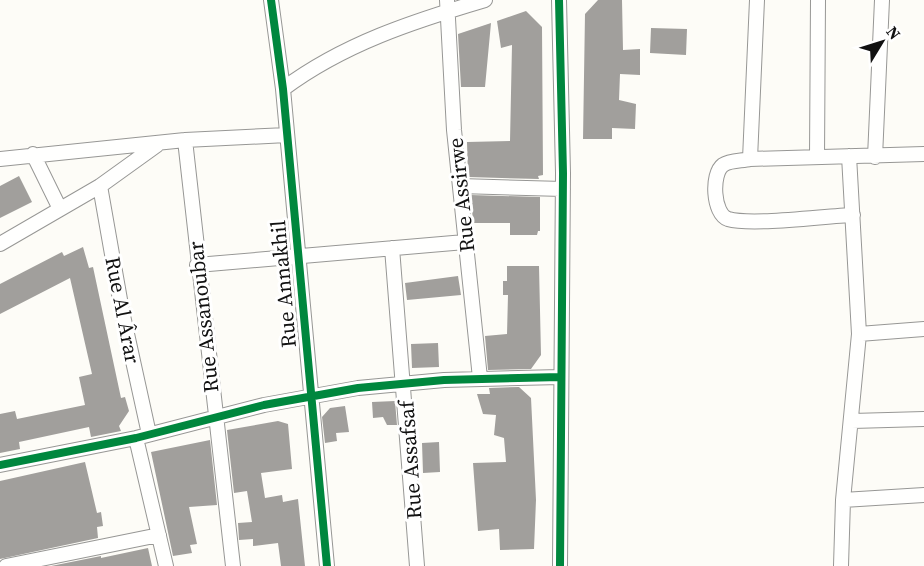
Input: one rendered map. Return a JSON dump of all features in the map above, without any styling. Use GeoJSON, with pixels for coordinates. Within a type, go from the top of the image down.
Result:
{"type":"FeatureCollection","features":[{"type":"Feature","properties":{"kind":"street","name":"Rue Annakhil"},"geometry":{"type":"LineString","coordinates":[[271,0],[283,89],[327,566]]}},
{"type":"Feature","properties":{"kind":"street"},"geometry":{"type":"LineString","coordinates":[[283,89],[311,68],[346,50],[447,6],[485,0]]}},
{"type":"Feature","properties":{"kind":"street"},"geometry":{"type":"LineString","coordinates":[[559,0],[563,189],[560,566]]}},
{"type":"Feature","properties":{"kind":"street"},"geometry":{"type":"LineString","coordinates":[[750,159],[757,0]]}},
{"type":"Feature","properties":{"kind":"street"},"geometry":{"type":"LineString","coordinates":[[817,157],[818,0]]}},
{"type":"Feature","properties":{"kind":"street"},"geometry":{"type":"LineString","coordinates":[[875,157],[882,0]]}},
{"type":"Feature","properties":{"kind":"street","name":"Rue Assirwe"},"geometry":{"type":"LineString","coordinates":[[447,6],[460,186],[480,378]]}},
{"type":"Feature","properties":{"kind":"street"},"geometry":{"type":"LineString","coordinates":[[0,159],[184,140],[287,135]]}},
{"type":"Feature","properties":{"kind":"street","name":"Rue Assanoubar"},"geometry":{"type":"LineString","coordinates":[[184,140],[214,417],[233,566]]}},
{"type":"Feature","properties":{"kind":"street"},"geometry":{"type":"LineString","coordinates":[[0,244],[100,186],[159,143]]}},
{"type":"Feature","properties":{"kind":"street"},"geometry":{"type":"LineString","coordinates":[[33,154],[60,209]]}},
{"type":"Feature","properties":{"kind":"street"},"geometry":{"type":"LineString","coordinates":[[853,215],[750,220],[722,216],[716,197],[719,171],[724,164],[750,159],[924,154]]}},
{"type":"Feature","properties":{"kind":"street"},"geometry":{"type":"LineString","coordinates":[[841,566],[843,500],[859,334],[849,156]]}},
{"type":"Feature","properties":{"kind":"street","name":"Rue Al Ârar"},"geometry":{"type":"LineString","coordinates":[[100,186],[166,566]]}},
{"type":"Feature","properties":{"kind":"street"},"geometry":{"type":"LineString","coordinates":[[460,186],[563,189]]}},
{"type":"Feature","properties":{"kind":"street"},"geometry":{"type":"LineString","coordinates":[[197,265],[465,242]]}},
{"type":"Feature","properties":{"kind":"street","name":"Rue Assafsaf"},"geometry":{"type":"LineString","coordinates":[[392,248],[405,385],[417,566]]}},
{"type":"Feature","properties":{"kind":"street"},"geometry":{"type":"LineString","coordinates":[[859,334],[924,329]]}},
{"type":"Feature","properties":{"kind":"street"},"geometry":{"type":"LineString","coordinates":[[0,465],[142,436],[214,417],[311,396],[358,388],[480,378],[560,377]]}},
{"type":"Feature","properties":{"kind":"street"},"geometry":{"type":"LineString","coordinates":[[852,421],[924,419]]}},
{"type":"Feature","properties":{"kind":"street"},"geometry":{"type":"LineString","coordinates":[[843,500],[924,495]]}},
{"type":"Feature","properties":{"kind":"street"},"geometry":{"type":"LineString","coordinates":[[6,566],[159,535]]}},
{"type":"Feature","properties":{"kind":"building"},"geometry":{"type":"Polygon","coordinates":[[[598,0],[622,0],[623,50],[640,49],[640,75],[620,74],[619,100],[636,104],[635,129],[612,128],[612,139],[583,139],[585,14],[598,0]]]}},
{"type":"Feature","properties":{"kind":"building"},"geometry":{"type":"Polygon","coordinates":[[[526,11],[542,27],[543,175],[538,176],[539,179],[468,177],[467,142],[510,141],[512,45],[501,48],[497,21],[526,11]]]}},
{"type":"Feature","properties":{"kind":"building"},"geometry":{"type":"Polygon","coordinates":[[[491,23],[485,87],[461,87],[458,34],[491,23]]]}},
{"type":"Feature","properties":{"kind":"building"},"geometry":{"type":"Polygon","coordinates":[[[651,28],[687,29],[686,55],[650,53],[651,28]]]}},
{"type":"Feature","properties":{"kind":"building"},"geometry":{"type":"Polygon","coordinates":[[[19,176],[32,202],[0,218],[0,186],[19,176]]]}},
{"type":"Feature","properties":{"kind":"building"},"geometry":{"type":"Polygon","coordinates":[[[471,195],[540,197],[540,231],[537,235],[510,235],[510,223],[473,223],[471,195]]]}},
{"type":"Feature","properties":{"kind":"building"},"geometry":{"type":"Polygon","coordinates":[[[83,247],[89,268],[93,267],[121,398],[125,397],[129,411],[119,426],[121,431],[91,437],[89,427],[19,442],[20,449],[0,453],[0,414],[15,411],[17,419],[85,405],[79,377],[92,374],[70,278],[0,314],[0,284],[62,252],[64,256],[83,247]]]}},
{"type":"Feature","properties":{"kind":"building"},"geometry":{"type":"Polygon","coordinates":[[[507,266],[539,266],[541,355],[531,369],[488,370],[485,336],[507,334],[508,295],[503,295],[503,281],[507,281],[507,266]]]}},
{"type":"Feature","properties":{"kind":"building"},"geometry":{"type":"Polygon","coordinates":[[[458,276],[461,295],[407,300],[405,283],[458,276]]]}},
{"type":"Feature","properties":{"kind":"building"},"geometry":{"type":"Polygon","coordinates":[[[438,343],[439,367],[412,368],[411,344],[438,343]]]}},
{"type":"Feature","properties":{"kind":"building"},"geometry":{"type":"Polygon","coordinates":[[[519,387],[531,398],[536,500],[534,549],[500,550],[499,529],[478,531],[473,463],[506,462],[504,438],[494,435],[496,415],[483,414],[477,394],[490,394],[489,388],[519,387]]]}},
{"type":"Feature","properties":{"kind":"building"},"geometry":{"type":"Polygon","coordinates":[[[395,401],[397,425],[387,425],[383,417],[373,418],[372,402],[395,401]]]}},
{"type":"Feature","properties":{"kind":"building"},"geometry":{"type":"Polygon","coordinates":[[[345,406],[349,432],[336,433],[337,441],[325,443],[322,417],[330,408],[345,406]]]}},
{"type":"Feature","properties":{"kind":"building"},"geometry":{"type":"Polygon","coordinates":[[[278,421],[288,424],[292,469],[261,473],[265,498],[282,495],[283,502],[298,499],[305,566],[281,566],[278,543],[253,546],[253,539],[239,540],[238,523],[252,522],[247,491],[234,493],[227,430],[278,421]]]}},
{"type":"Feature","properties":{"kind":"building"},"geometry":{"type":"Polygon","coordinates":[[[210,440],[217,505],[189,507],[197,544],[190,545],[192,553],[173,556],[151,452],[210,440]]]}},
{"type":"Feature","properties":{"kind":"building"},"geometry":{"type":"Polygon","coordinates":[[[439,442],[440,472],[423,473],[422,443],[439,442]]]}},
{"type":"Feature","properties":{"kind":"building"},"geometry":{"type":"Polygon","coordinates":[[[85,462],[97,513],[101,512],[103,526],[97,527],[98,538],[0,559],[0,481],[85,462]]]}},
{"type":"Feature","properties":{"kind":"building"},"geometry":{"type":"Polygon","coordinates":[[[148,548],[152,566],[51,566],[101,556],[101,558],[148,548]]]}},
{"type":"Feature","properties":{"kind":"cycle path"},"geometry":{"type":"LineString","coordinates":[[271,0],[283,89],[327,566]]}},
{"type":"Feature","properties":{"kind":"cycle path"},"geometry":{"type":"LineString","coordinates":[[559,0],[563,173],[560,566]]}},
{"type":"Feature","properties":{"kind":"cycle path"},"geometry":{"type":"LineString","coordinates":[[0,465],[136,438],[264,405],[358,388],[444,380],[560,377]]}}]}
